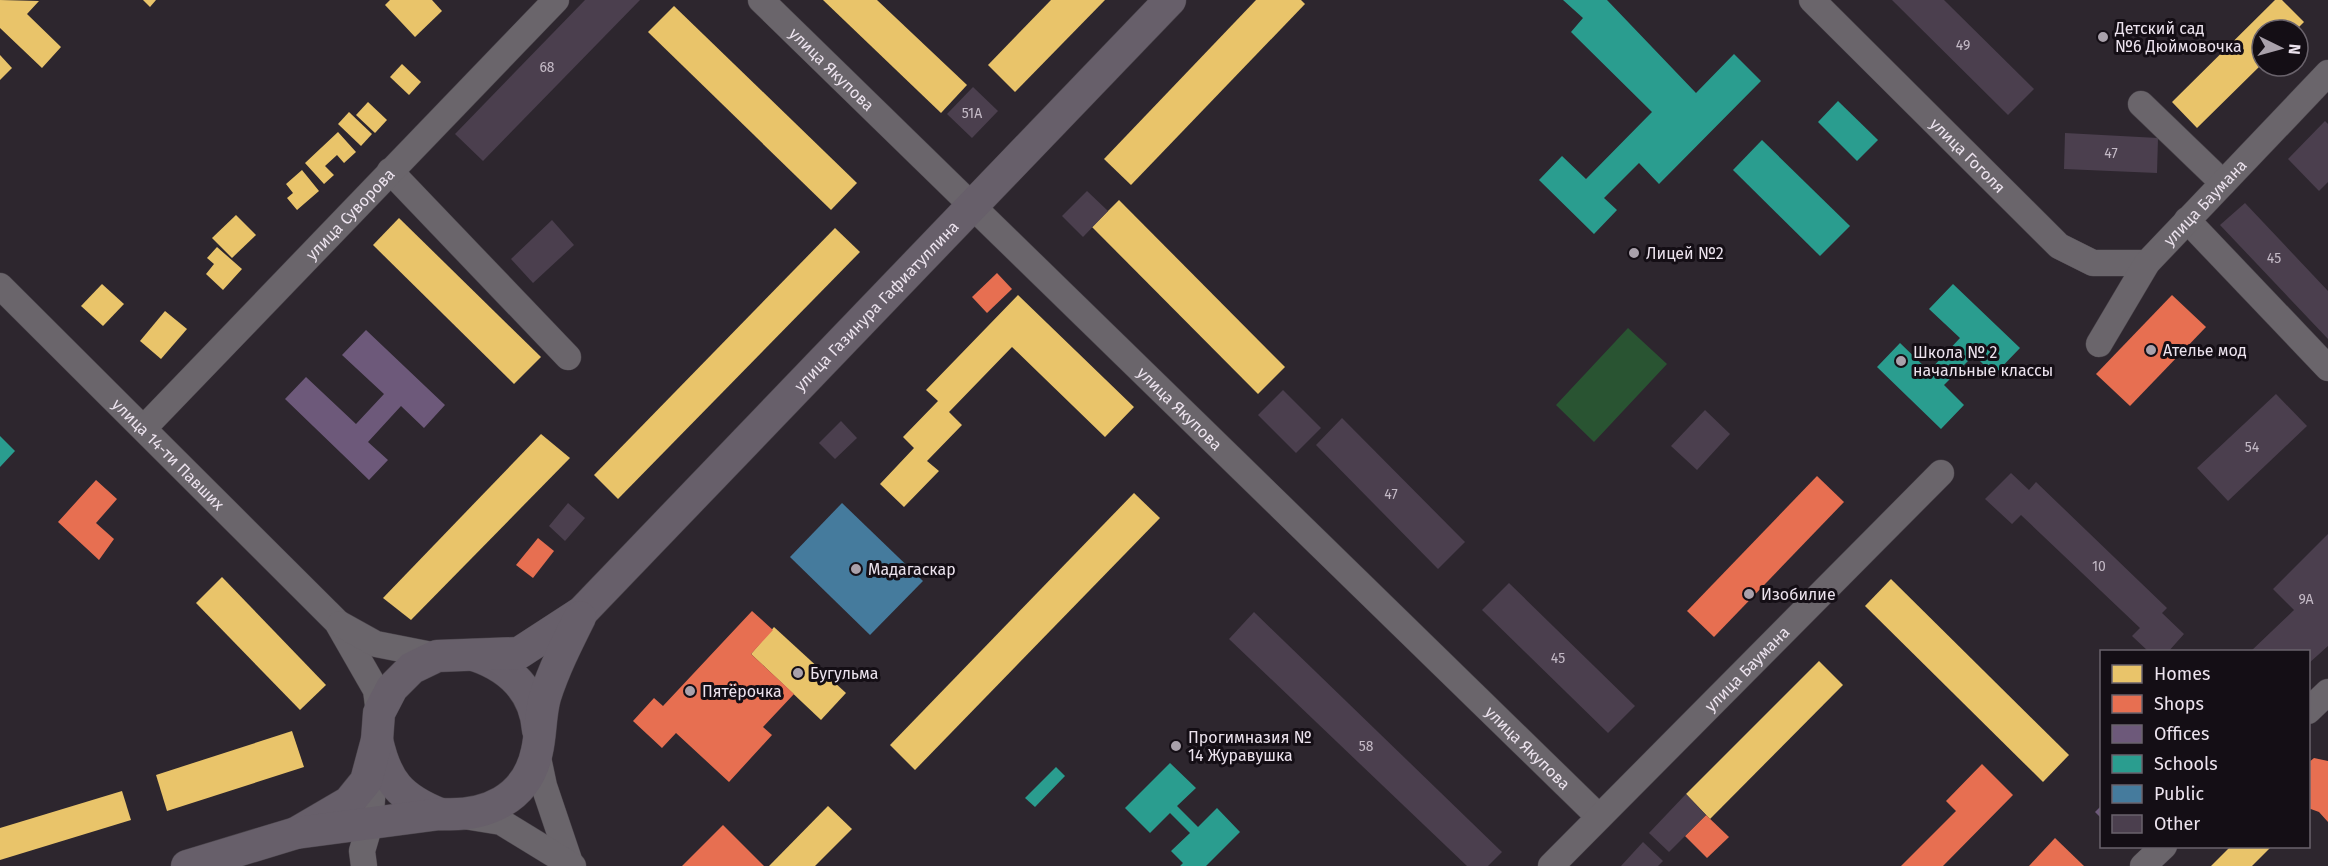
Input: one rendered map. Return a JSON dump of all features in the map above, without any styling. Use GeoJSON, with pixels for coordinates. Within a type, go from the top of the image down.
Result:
{"type":"FeatureCollection","features":[{"type":"Feature","properties":{"kind":"main road","name":"улица Газинура Гафиатуллина"},"geometry":{"type":"LineString","coordinates":[[582,612],[970,205],[1170,0]]}},
{"type":"Feature","properties":{"kind":"main road"},"geometry":{"type":"LineString","coordinates":[[296,833],[349,802],[366,781],[378,726],[392,688],[412,668],[437,656],[519,653],[582,612]]}},
{"type":"Feature","properties":{"kind":"main road"},"geometry":{"type":"LineString","coordinates":[[187,866],[296,833],[489,810],[511,796],[527,777],[538,745],[545,700],[556,665],[582,612]]}},
{"type":"Feature","properties":{"kind":"main road"},"geometry":{"type":"LineString","coordinates":[[473,655],[500,666],[521,684],[534,709],[538,745]]}},
{"type":"Feature","properties":{"kind":"main road"},"geometry":{"type":"LineString","coordinates":[[378,726],[382,765],[396,787],[416,804],[452,815]]}},
{"type":"Feature","properties":{"kind":"street","name":"улица Суворова"},"geometry":{"type":"LineString","coordinates":[[144,428],[555,0]]}},
{"type":"Feature","properties":{"kind":"street","name":"улица Якупова"},"geometry":{"type":"LineString","coordinates":[[760,0],[1599,817]]}},
{"type":"Feature","properties":{"kind":"street","name":"улица Гоголя"},"geometry":{"type":"LineString","coordinates":[[1812,0],[2060,246],[2092,262],[2147,262]]}},
{"type":"Feature","properties":{"kind":"street","name":"улица Баумана"},"geometry":{"type":"LineString","coordinates":[[2099,344],[2147,262],[2328,73]]}},
{"type":"Feature","properties":{"kind":"street"},"geometry":{"type":"LineString","coordinates":[[2141,104],[2223,183]]}},
{"type":"Feature","properties":{"kind":"street"},"geometry":{"type":"LineString","coordinates":[[390,171],[568,357]]}},
{"type":"Feature","properties":{"kind":"street"},"geometry":{"type":"LineString","coordinates":[[2187,220],[2328,368]]}},
{"type":"Feature","properties":{"kind":"street","name":"улица 14-ти Павших"},"geometry":{"type":"LineString","coordinates":[[0,286],[337,622]]}},
{"type":"Feature","properties":{"kind":"street","name":"улица Баумана"},"geometry":{"type":"LineString","coordinates":[[1551,866],[1941,473]]}},
{"type":"Feature","properties":{"kind":"street"},"geometry":{"type":"LineString","coordinates":[[337,622],[376,644],[437,656]]}},
{"type":"Feature","properties":{"kind":"street"},"geometry":{"type":"LineString","coordinates":[[337,622],[376,690],[378,726],[370,824],[362,851],[364,866]]}},
{"type":"Feature","properties":{"kind":"street"},"geometry":{"type":"LineString","coordinates":[[2310,709],[2328,692]]}},
{"type":"Feature","properties":{"kind":"street"},"geometry":{"type":"LineString","coordinates":[[538,745],[544,786],[571,864]]}},
{"type":"Feature","properties":{"kind":"street"},"geometry":{"type":"LineString","coordinates":[[452,815],[501,822],[571,864]]}},
{"type":"Feature","properties":{"kind":"street"},"geometry":{"type":"LineString","coordinates":[[2143,866],[2162,848]]}},
{"type":"Feature","properties":{"kind":"green space"},"geometry":{"type":"Polygon","coordinates":[[[1628,328],[1667,364],[1594,442],[1556,405],[1628,328]]]}},
{"type":"Feature","properties":{"kind":"building: Homes"},"geometry":{"type":"Polygon","coordinates":[[[0,0],[39,1],[27,14],[61,47],[42,68],[0,28],[0,0]]]}},
{"type":"Feature","properties":{"kind":"building: Homes"},"geometry":{"type":"Polygon","coordinates":[[[143,0],[156,0],[150,7],[143,0]]]}},
{"type":"Feature","properties":{"kind":"building: Homes"},"geometry":{"type":"Polygon","coordinates":[[[390,0],[432,0],[442,11],[415,37],[385,5],[390,0]]]}},
{"type":"Feature","properties":{"kind":"building: Homes"},"geometry":{"type":"Polygon","coordinates":[[[823,0],[877,0],[967,85],[941,113],[823,0]]]}},
{"type":"Feature","properties":{"kind":"building: Homes"},"geometry":{"type":"Polygon","coordinates":[[[1051,0],[1105,0],[1015,92],[988,65],[1051,0]]]}},
{"type":"Feature","properties":{"kind":"building: Homes"},"geometry":{"type":"Polygon","coordinates":[[[1256,0],[1301,0],[1305,4],[1131,185],[1104,159],[1256,0]]]}},
{"type":"Feature","properties":{"kind":"building: Homes"},"geometry":{"type":"Polygon","coordinates":[[[2275,0],[2282,0],[2300,18],[2257,18],[2275,0]]]}},
{"type":"Feature","properties":{"kind":"building: Homes"},"geometry":{"type":"Polygon","coordinates":[[[674,6],[857,183],[831,210],[648,32],[674,6]]]}},
{"type":"Feature","properties":{"kind":"building: Homes"},"geometry":{"type":"Polygon","coordinates":[[[2250,25],[2250,76],[2197,128],[2172,102],[2250,25]]]}},
{"type":"Feature","properties":{"kind":"building: Homes"},"geometry":{"type":"Polygon","coordinates":[[[0,55],[12,68],[0,80],[0,55]]]}},
{"type":"Feature","properties":{"kind":"building: Homes"},"geometry":{"type":"Polygon","coordinates":[[[402,64],[421,82],[409,95],[390,77],[402,64]]]}},
{"type":"Feature","properties":{"kind":"building: Homes"},"geometry":{"type":"Polygon","coordinates":[[[368,102],[387,120],[375,133],[356,115],[368,102]]]}},
{"type":"Feature","properties":{"kind":"building: Homes"},"geometry":{"type":"Polygon","coordinates":[[[349,112],[372,134],[361,146],[338,124],[349,112]]]}},
{"type":"Feature","properties":{"kind":"building: Homes"},"geometry":{"type":"Polygon","coordinates":[[[338,132],[356,152],[344,163],[337,155],[325,166],[334,175],[324,184],[305,163],[338,132]]]}},
{"type":"Feature","properties":{"kind":"building: Homes"},"geometry":{"type":"Polygon","coordinates":[[[302,170],[319,191],[297,210],[287,198],[293,193],[286,184],[302,170]]]}},
{"type":"Feature","properties":{"kind":"building: Homes"},"geometry":{"type":"Polygon","coordinates":[[[1119,200],[1285,367],[1258,394],[1092,227],[1119,200]]]}},
{"type":"Feature","properties":{"kind":"building: Homes"},"geometry":{"type":"Polygon","coordinates":[[[236,215],[256,235],[232,258],[212,238],[236,215]]]}},
{"type":"Feature","properties":{"kind":"building: Homes"},"geometry":{"type":"Polygon","coordinates":[[[399,218],[541,357],[514,384],[373,245],[399,218]]]}},
{"type":"Feature","properties":{"kind":"building: Homes"},"geometry":{"type":"Polygon","coordinates":[[[835,228],[860,252],[618,499],[594,475],[835,228]]]}},
{"type":"Feature","properties":{"kind":"building: Homes"},"geometry":{"type":"Polygon","coordinates":[[[217,247],[242,269],[223,290],[206,274],[214,264],[207,258],[217,247]]]}},
{"type":"Feature","properties":{"kind":"building: Homes"},"geometry":{"type":"Polygon","coordinates":[[[102,284],[124,304],[103,326],[81,306],[102,284]]]}},
{"type":"Feature","properties":{"kind":"building: Homes"},"geometry":{"type":"Polygon","coordinates":[[[1018,295],[1134,407],[1105,437],[1012,347],[949,412],[962,425],[927,461],[939,471],[904,507],[880,484],[914,448],[903,437],[938,401],[926,390],[1018,295]]]}},
{"type":"Feature","properties":{"kind":"building: Homes"},"geometry":{"type":"Polygon","coordinates":[[[165,311],[187,329],[161,359],[140,341],[165,311]]]}},
{"type":"Feature","properties":{"kind":"building: Homes"},"geometry":{"type":"Polygon","coordinates":[[[541,434],[570,458],[411,620],[383,598],[541,434]]]}},
{"type":"Feature","properties":{"kind":"building: Homes"},"geometry":{"type":"Polygon","coordinates":[[[1134,493],[1160,518],[915,770],[890,745],[1134,493]]]}},
{"type":"Feature","properties":{"kind":"building: Homes"},"geometry":{"type":"Polygon","coordinates":[[[222,577],[326,685],[300,710],[196,603],[222,577]]]}},
{"type":"Feature","properties":{"kind":"building: Homes"},"geometry":{"type":"Polygon","coordinates":[[[1891,579],[2069,755],[2043,782],[1865,606],[1891,579]]]}},
{"type":"Feature","properties":{"kind":"building: Homes","name":"Бугульма"},"geometry":{"type":"Polygon","coordinates":[[[774,627],[846,693],[821,720],[751,654],[774,627]]]}},
{"type":"Feature","properties":{"kind":"building: Homes"},"geometry":{"type":"Polygon","coordinates":[[[1819,661],[1843,685],[1710,819],[1686,794],[1819,661]]]}},
{"type":"Feature","properties":{"kind":"building: Homes"},"geometry":{"type":"Polygon","coordinates":[[[292,731],[304,767],[167,811],[156,775],[292,731]]]}},
{"type":"Feature","properties":{"kind":"building: Homes"},"geometry":{"type":"Polygon","coordinates":[[[122,791],[131,820],[0,860],[0,828],[122,791]]]}},
{"type":"Feature","properties":{"kind":"building: Homes"},"geometry":{"type":"Polygon","coordinates":[[[828,806],[852,829],[815,866],[769,866],[828,806]]]}},
{"type":"Feature","properties":{"kind":"building: Homes"},"geometry":{"type":"Polygon","coordinates":[[[2229,848],[2270,848],[2252,866],[2211,866],[2229,848]]]}},
{"type":"Feature","properties":{"kind":"building: Shops"},"geometry":{"type":"Polygon","coordinates":[[[997,273],[1012,289],[987,313],[972,297],[997,273]]]}},
{"type":"Feature","properties":{"kind":"building: Shops","name":"Ателье мод"},"geometry":{"type":"Polygon","coordinates":[[[2172,295],[2206,327],[2130,406],[2096,374],[2172,295]]]}},
{"type":"Feature","properties":{"kind":"building: Shops"},"geometry":{"type":"Polygon","coordinates":[[[1817,476],[1844,502],[1714,637],[1687,611],[1817,476]]]}},
{"type":"Feature","properties":{"kind":"building: Shops"},"geometry":{"type":"Polygon","coordinates":[[[96,480],[117,499],[96,523],[114,539],[99,560],[58,522],[96,480]]]}},
{"type":"Feature","properties":{"kind":"building: Shops"},"geometry":{"type":"Polygon","coordinates":[[[538,538],[554,551],[533,578],[516,565],[538,538]]]}},
{"type":"Feature","properties":{"kind":"building: Shops"},"geometry":{"type":"Polygon","coordinates":[[[752,611],[773,630],[751,654],[794,694],[763,727],[772,735],[729,782],[676,733],[662,748],[633,721],[654,698],[663,706],[752,611]]]}},
{"type":"Feature","properties":{"kind":"building: Shops"},"geometry":{"type":"Polygon","coordinates":[[[2314,758],[2328,761],[2328,822],[2319,812],[2310,809],[2310,761],[2314,758]]]}},
{"type":"Feature","properties":{"kind":"building: Shops"},"geometry":{"type":"Polygon","coordinates":[[[1982,764],[2013,795],[1943,866],[1901,866],[1956,811],[1946,801],[1982,764]]]}},
{"type":"Feature","properties":{"kind":"building: Shops"},"geometry":{"type":"Polygon","coordinates":[[[1706,815],[1729,837],[1707,858],[1685,836],[1706,815]]]}},
{"type":"Feature","properties":{"kind":"building: Shops"},"geometry":{"type":"Polygon","coordinates":[[[723,825],[764,866],[682,866],[723,825]]]}},
{"type":"Feature","properties":{"kind":"building: Shops"},"geometry":{"type":"Polygon","coordinates":[[[2055,838],[2084,866],[2029,866],[2055,838]]]}},
{"type":"Feature","properties":{"kind":"building: Offices"},"geometry":{"type":"Polygon","coordinates":[[[366,330],[445,405],[424,428],[401,406],[368,442],[388,460],[369,480],[285,399],[306,377],[356,424],[384,394],[342,355],[366,330]]]}},
{"type":"Feature","properties":{"kind":"building: Offices"},"geometry":{"type":"Polygon","coordinates":[[[2100,807],[2100,817],[2095,812],[2100,807]]]}},
{"type":"Feature","properties":{"kind":"building: Schools"},"geometry":{"type":"Polygon","coordinates":[[[1563,0],[1607,0],[1696,93],[1734,54],[1761,81],[1659,184],[1639,163],[1604,198],[1617,210],[1594,234],[1539,180],[1562,156],[1586,179],[1652,112],[1571,32],[1583,18],[1563,0]]]}},
{"type":"Feature","properties":{"kind":"building: Schools"},"geometry":{"type":"Polygon","coordinates":[[[1838,101],[1878,140],[1857,161],[1818,122],[1838,101]]]}},
{"type":"Feature","properties":{"kind":"building: Schools"},"geometry":{"type":"Polygon","coordinates":[[[1762,140],[1850,226],[1820,256],[1733,170],[1762,140]]]}},
{"type":"Feature","properties":{"kind":"building: Schools","name":"Школа № 2 начальные классы"},"geometry":{"type":"Polygon","coordinates":[[[1953,284],[2020,348],[1994,375],[1974,355],[1944,385],[1964,405],[1941,429],[1877,367],[1900,343],[1929,371],[1960,338],[1929,309],[1953,284]]]}},
{"type":"Feature","properties":{"kind":"building: Schools"},"geometry":{"type":"Polygon","coordinates":[[[0,436],[15,451],[0,467],[0,436]]]}},
{"type":"Feature","properties":{"kind":"building: Schools"},"geometry":{"type":"Polygon","coordinates":[[[1170,763],[1196,788],[1177,806],[1198,827],[1217,808],[1240,832],[1206,866],[1180,866],[1183,863],[1171,851],[1190,833],[1170,813],[1150,833],[1125,808],[1170,763]]]}},
{"type":"Feature","properties":{"kind":"building: Schools"},"geometry":{"type":"Polygon","coordinates":[[[1056,767],[1065,776],[1035,807],[1025,798],[1056,767]]]}},
{"type":"Feature","properties":{"kind":"building: Public","name":"Мадагаскар"},"geometry":{"type":"Polygon","coordinates":[[[842,503],[923,581],[870,635],[790,557],[842,503]]]}},
{"type":"Feature","properties":{"kind":"building: Other"},"geometry":{"type":"Polygon","coordinates":[[[585,0],[640,0],[483,161],[455,134],[585,0]]]}},
{"type":"Feature","properties":{"kind":"building: Other"},"geometry":{"type":"Polygon","coordinates":[[[1892,0],[1944,0],[2034,89],[2008,115],[1892,0]]]}},
{"type":"Feature","properties":{"kind":"building: Other"},"geometry":{"type":"Polygon","coordinates":[[[973,87],[998,111],[972,138],[947,114],[973,87]]]}},
{"type":"Feature","properties":{"kind":"building: Other"},"geometry":{"type":"Polygon","coordinates":[[[2325,121],[2328,124],[2328,182],[2319,191],[2288,159],[2325,121]]]}},
{"type":"Feature","properties":{"kind":"building: Other"},"geometry":{"type":"Polygon","coordinates":[[[2065,133],[2158,138],[2157,173],[2064,169],[2065,133]]]}},
{"type":"Feature","properties":{"kind":"building: Other"},"geometry":{"type":"Polygon","coordinates":[[[1087,191],[1108,211],[1083,237],[1062,216],[1087,191]]]}},
{"type":"Feature","properties":{"kind":"building: Other"},"geometry":{"type":"Polygon","coordinates":[[[2245,203],[2328,291],[2328,339],[2220,225],[2245,203]]]}},
{"type":"Feature","properties":{"kind":"building: Other"},"geometry":{"type":"Polygon","coordinates":[[[552,220],[574,245],[533,283],[511,259],[552,220]]]}},
{"type":"Feature","properties":{"kind":"building: Other"},"geometry":{"type":"Polygon","coordinates":[[[1283,390],[1321,428],[1296,453],[1258,415],[1283,390]]]}},
{"type":"Feature","properties":{"kind":"building: Other"},"geometry":{"type":"Polygon","coordinates":[[[2276,394],[2307,426],[2228,501],[2197,468],[2276,394]]]}},
{"type":"Feature","properties":{"kind":"building: Other"},"geometry":{"type":"Polygon","coordinates":[[[1705,410],[1730,434],[1697,470],[1671,446],[1705,410]]]}},
{"type":"Feature","properties":{"kind":"building: Other"},"geometry":{"type":"Polygon","coordinates":[[[1342,418],[1465,542],[1438,569],[1316,445],[1342,418]]]}},
{"type":"Feature","properties":{"kind":"building: Other"},"geometry":{"type":"Polygon","coordinates":[[[841,421],[857,438],[835,459],[819,443],[841,421]]]}},
{"type":"Feature","properties":{"kind":"building: Other"},"geometry":{"type":"Polygon","coordinates":[[[2011,473],[2029,490],[2036,482],[2167,608],[2162,613],[2184,634],[2170,650],[2147,650],[2132,636],[2140,628],[2021,515],[2012,524],[1985,499],[2011,473]]]}},
{"type":"Feature","properties":{"kind":"building: Other"},"geometry":{"type":"Polygon","coordinates":[[[568,503],[585,518],[565,541],[549,526],[568,503]]]}},
{"type":"Feature","properties":{"kind":"building: Other"},"geometry":{"type":"Polygon","coordinates":[[[2328,534],[2328,646],[2310,662],[2310,650],[2252,650],[2294,610],[2273,589],[2328,534]]]}},
{"type":"Feature","properties":{"kind":"building: Other"},"geometry":{"type":"Polygon","coordinates":[[[1509,583],[1635,706],[1608,733],[1482,610],[1509,583]]]}},
{"type":"Feature","properties":{"kind":"building: Other"},"geometry":{"type":"Polygon","coordinates":[[[1254,612],[1502,852],[1488,866],[1467,866],[1229,639],[1254,612]]]}},
{"type":"Feature","properties":{"kind":"building: Other"},"geometry":{"type":"Polygon","coordinates":[[[1686,794],[1706,815],[1669,852],[1649,833],[1686,794]]]}},
{"type":"Feature","properties":{"kind":"building: Other"},"geometry":{"type":"Polygon","coordinates":[[[1643,842],[1663,861],[1658,866],[1621,866],[1643,842]]]}},
{"type":"Feature","properties":{"kind":"place","name":"Детский сад №6 Дюймовочка"},"geometry":{"type":"Point","coordinates":[2103,37]}},
{"type":"Feature","properties":{"kind":"place","name":"Лицей №2"},"geometry":{"type":"Point","coordinates":[1634,253]}},
{"type":"Feature","properties":{"kind":"place","name":"Ателье мод"},"geometry":{"type":"Point","coordinates":[2151,350]}},
{"type":"Feature","properties":{"kind":"place","name":"Школа № 2 начальные классы"},"geometry":{"type":"Point","coordinates":[1901,361]}},
{"type":"Feature","properties":{"kind":"place","name":"Мадагаскар"},"geometry":{"type":"Point","coordinates":[856,569]}},
{"type":"Feature","properties":{"kind":"place","name":"Изобилие"},"geometry":{"type":"Point","coordinates":[1749,594]}},
{"type":"Feature","properties":{"kind":"place","name":"Бугульма"},"geometry":{"type":"Point","coordinates":[798,673]}},
{"type":"Feature","properties":{"kind":"place","name":"Пятёрочка"},"geometry":{"type":"Point","coordinates":[690,691]}},
{"type":"Feature","properties":{"kind":"place","name":"Прогимназия № 14 Журавушка"},"geometry":{"type":"Point","coordinates":[1176,746]}}]}
